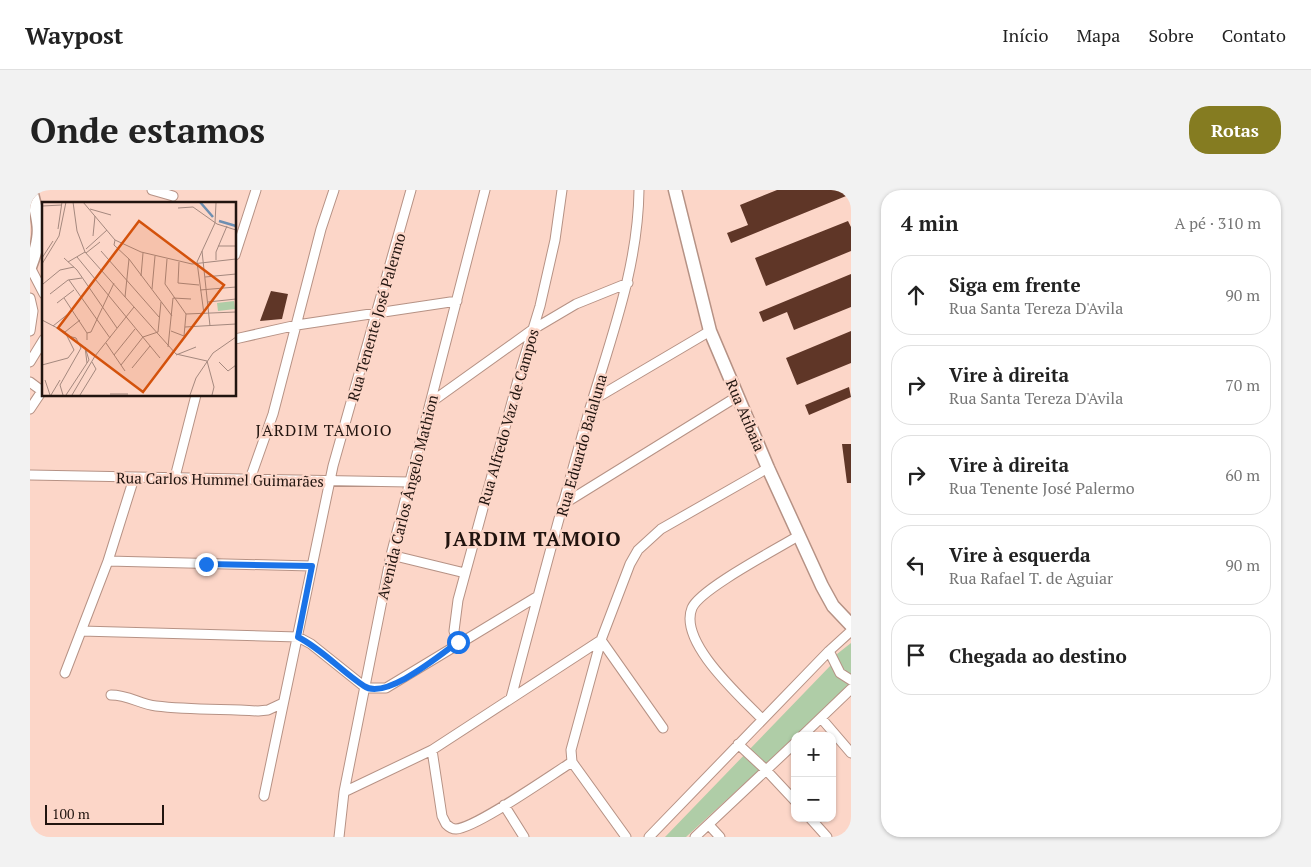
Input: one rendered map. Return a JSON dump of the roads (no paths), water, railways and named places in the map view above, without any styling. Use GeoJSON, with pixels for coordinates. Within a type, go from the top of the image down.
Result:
{"type":"FeatureCollection","features":[{"type":"Feature","properties":{"kind":"main road"},"geometry":{"type":"LineString","coordinates":[[30,190],[39,219],[42,239],[30,267]]}},
{"type":"Feature","properties":{"kind":"main road","name":"Rua Atibaia"},"geometry":{"type":"LineString","coordinates":[[675,190],[710,331],[798,536],[833,606],[851,625]]}},
{"type":"Feature","properties":{"kind":"street"},"geometry":{"type":"LineString","coordinates":[[152,190],[173,197]]}},
{"type":"Feature","properties":{"kind":"street"},"geometry":{"type":"LineString","coordinates":[[236,252],[256,190]]}},
{"type":"Feature","properties":{"kind":"street"},"geometry":{"type":"LineString","coordinates":[[250,479],[273,414],[321,229],[334,190]]}},
{"type":"Feature","properties":{"kind":"street","name":"Rua Tenente José Palermo"},"geometry":{"type":"LineString","coordinates":[[264,796],[333,466],[411,190]]}},
{"type":"Feature","properties":{"kind":"street","name":"Avenida Carlos Ângelo Mathion"},"geometry":{"type":"LineString","coordinates":[[339,837],[344,792],[366,688],[390,555],[485,190]]}},
{"type":"Feature","properties":{"kind":"street","name":"Rua Alfredo Vaz de Campos"},"geometry":{"type":"LineString","coordinates":[[458,642],[454,631],[455,617],[465,574],[549,269],[562,190]]}},
{"type":"Feature","properties":{"kind":"street","name":"Rua Eduardo Balaluna"},"geometry":{"type":"LineString","coordinates":[[511,698],[562,505],[628,283],[639,190]]}},
{"type":"Feature","properties":{"kind":"street"},"geometry":{"type":"LineString","coordinates":[[30,267],[42,290]]}},
{"type":"Feature","properties":{"kind":"street"},"geometry":{"type":"LineString","coordinates":[[430,403],[532,330],[576,304],[628,283]]}},
{"type":"Feature","properties":{"kind":"street"},"geometry":{"type":"LineString","coordinates":[[30,298],[33,311],[30,331]]}},
{"type":"Feature","properties":{"kind":"street"},"geometry":{"type":"LineString","coordinates":[[236,339],[297,325],[457,300]]}},
{"type":"Feature","properties":{"kind":"street"},"geometry":{"type":"LineString","coordinates":[[593,400],[710,331]]}},
{"type":"Feature","properties":{"kind":"street"},"geometry":{"type":"LineString","coordinates":[[30,362],[42,342]]}},
{"type":"Feature","properties":{"kind":"street"},"geometry":{"type":"LineString","coordinates":[[30,382],[42,391],[30,409]]}},
{"type":"Feature","properties":{"kind":"street"},"geometry":{"type":"LineString","coordinates":[[175,477],[196,396]]}},
{"type":"Feature","properties":{"kind":"street"},"geometry":{"type":"LineString","coordinates":[[562,505],[738,396]]}},
{"type":"Feature","properties":{"kind":"street"},"geometry":{"type":"LineString","coordinates":[[626,837],[572,762],[571,750],[601,640],[630,564],[647,540],[661,529],[768,468]]}},
{"type":"Feature","properties":{"kind":"street","name":"Rua Carlos Hummel Guimarães"},"geometry":{"type":"LineString","coordinates":[[30,475],[410,482]]}},
{"type":"Feature","properties":{"kind":"street"},"geometry":{"type":"LineString","coordinates":[[65,673],[108,561],[134,478]]}},
{"type":"Feature","properties":{"kind":"street"},"geometry":{"type":"LineString","coordinates":[[762,719],[708,662],[690,624],[692,609],[706,592],[798,536]]}},
{"type":"Feature","properties":{"kind":"street"},"geometry":{"type":"LineString","coordinates":[[390,555],[465,574]]}},
{"type":"Feature","properties":{"kind":"street"},"geometry":{"type":"LineString","coordinates":[[108,561],[312,566]]}},
{"type":"Feature","properties":{"kind":"street"},"geometry":{"type":"LineString","coordinates":[[82,631],[298,637],[310,644],[366,688],[380,689],[396,684],[458,642],[538,596]]}},
{"type":"Feature","properties":{"kind":"street"},"geometry":{"type":"LineString","coordinates":[[650,837],[829,650],[851,631]]}},
{"type":"Feature","properties":{"kind":"street"},"geometry":{"type":"LineString","coordinates":[[344,792],[432,750],[601,640]]}},
{"type":"Feature","properties":{"kind":"street"},"geometry":{"type":"LineString","coordinates":[[601,640],[663,728]]}},
{"type":"Feature","properties":{"kind":"street"},"geometry":{"type":"LineString","coordinates":[[829,650],[840,673],[851,680]]}},
{"type":"Feature","properties":{"kind":"street"},"geometry":{"type":"LineString","coordinates":[[573,658],[595,660]]}},
{"type":"Feature","properties":{"kind":"street"},"geometry":{"type":"LineString","coordinates":[[806,732],[851,689]]}},
{"type":"Feature","properties":{"kind":"street"},"geometry":{"type":"LineString","coordinates":[[111,695],[123,695],[149,705],[169,707],[258,711],[268,710],[283,703]]}},
{"type":"Feature","properties":{"kind":"street"},"geometry":{"type":"LineString","coordinates":[[821,718],[851,753]]}},
{"type":"Feature","properties":{"kind":"street"},"geometry":{"type":"LineString","coordinates":[[738,744],[791,797]]}},
{"type":"Feature","properties":{"kind":"street"},"geometry":{"type":"LineString","coordinates":[[696,837],[791,747]]}},
{"type":"Feature","properties":{"kind":"street"},"geometry":{"type":"LineString","coordinates":[[432,750],[442,816],[446,824],[457,829],[504,805],[572,762]]}},
{"type":"Feature","properties":{"kind":"street"},"geometry":{"type":"LineString","coordinates":[[504,805],[524,837]]}},
{"type":"Feature","properties":{"kind":"street"},"geometry":{"type":"LineString","coordinates":[[814,822],[828,837]]}},
{"type":"Feature","properties":{"kind":"street"},"geometry":{"type":"LineString","coordinates":[[708,825],[720,837]]}},
{"type":"Feature","properties":{"kind":"district","name":"JARDIM TAMOIO"},"geometry":{"type":"Point","coordinates":[324,430]}},
{"type":"Feature","properties":{"kind":"district","name":"JARDIM TAMOIO"},"geometry":{"type":"Point","coordinates":[533,538]}}]}
